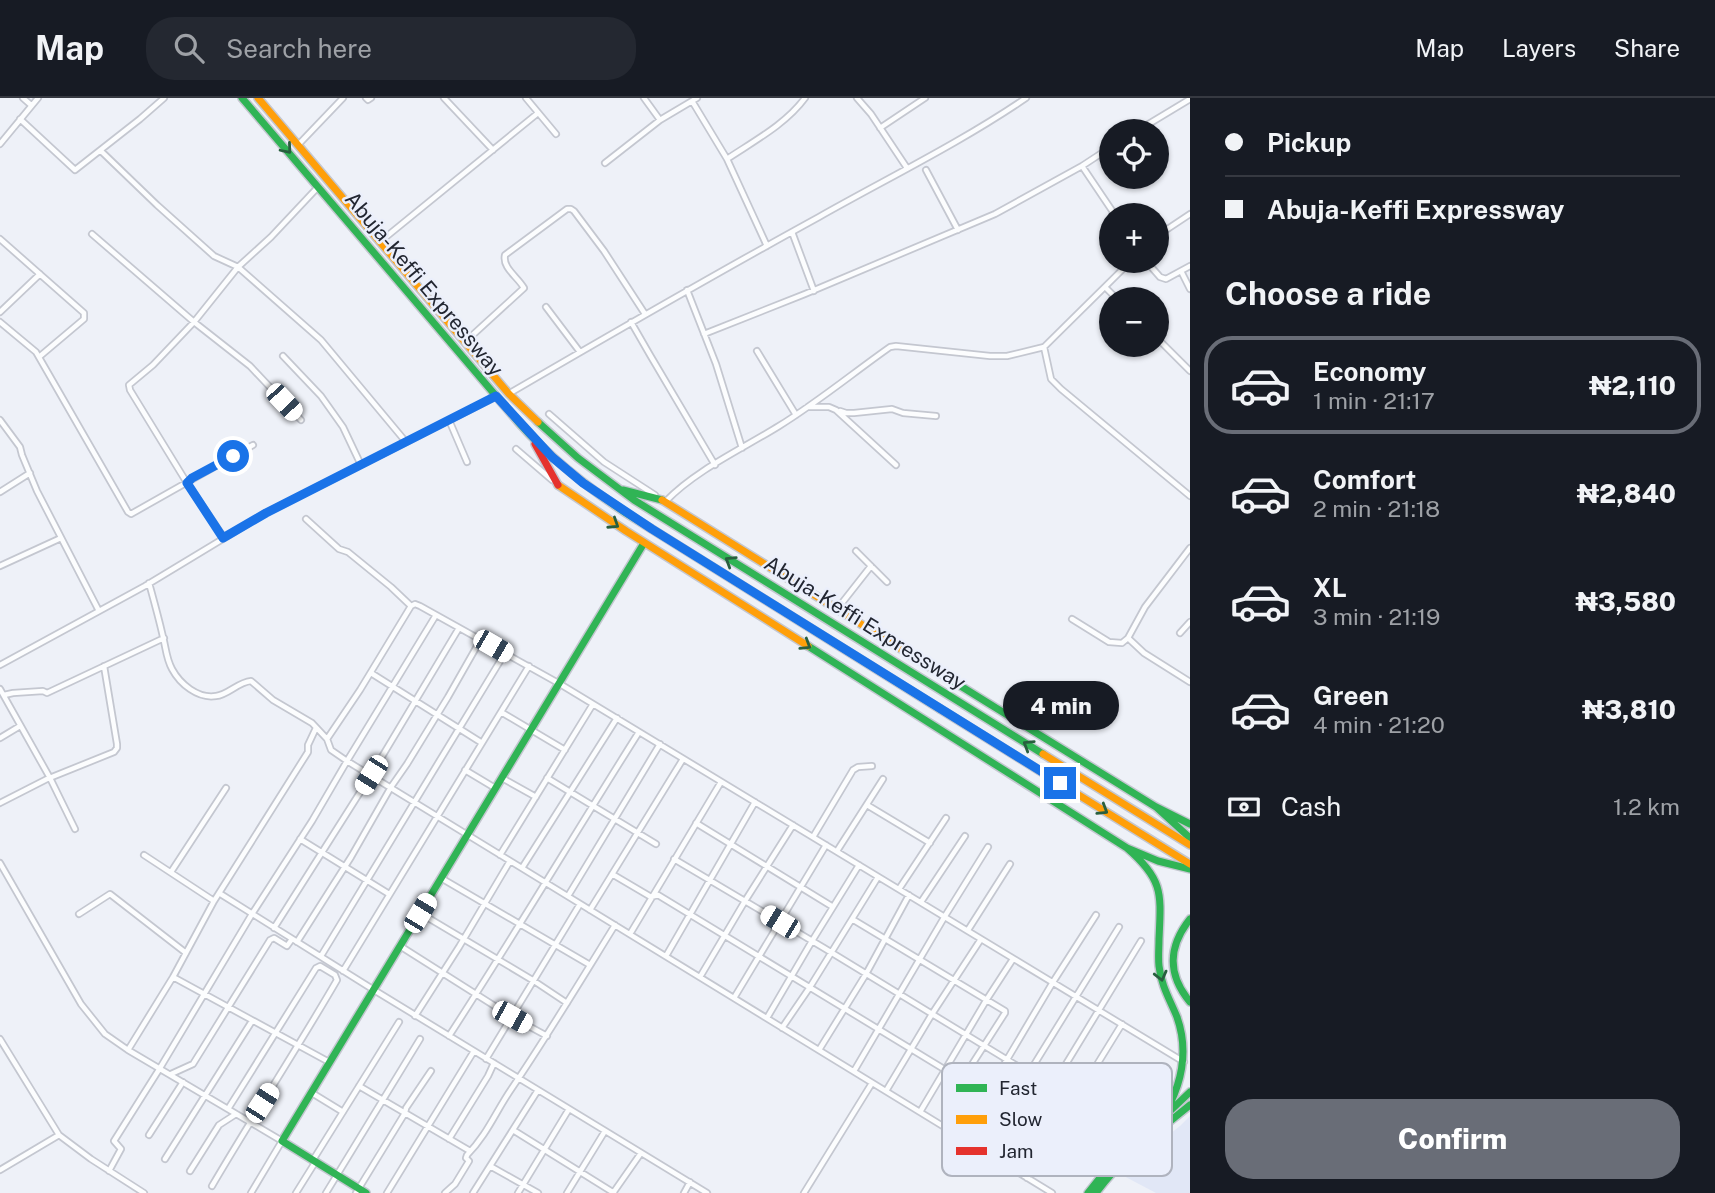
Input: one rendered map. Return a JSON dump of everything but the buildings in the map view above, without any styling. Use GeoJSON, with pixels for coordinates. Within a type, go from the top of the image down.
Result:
{"type":"FeatureCollection","features":[{"type":"Feature","properties":{"kind":"main road","name":"Abuja-Keffi Expressway"},"geometry":{"type":"LineString","coordinates":[[242,98],[496,396],[531,436],[570,473],[609,501],[1190,866]]}},
{"type":"Feature","properties":{"kind":"main road","name":"Abuja-Keffi Expressway"},"geometry":{"type":"LineString","coordinates":[[258,98],[509,394],[541,428],[569,452],[611,485],[1190,845]]}},
{"type":"Feature","properties":{"kind":"main road"},"geometry":{"type":"LineString","coordinates":[[531,436],[558,485],[591,509],[1127,848],[1153,861],[1190,866]]}},
{"type":"Feature","properties":{"kind":"main road","name":"Abuja-Keffi Expressway"},"geometry":{"type":"LineString","coordinates":[[611,485],[664,501],[1156,807]]}},
{"type":"Feature","properties":{"kind":"main road"},"geometry":{"type":"LineString","coordinates":[[360,1191],[282,1141],[644,543]]}},
{"type":"Feature","properties":{"kind":"main road"},"geometry":{"type":"LineString","coordinates":[[1156,807],[1190,824]]}},
{"type":"Feature","properties":{"kind":"main road"},"geometry":{"type":"LineString","coordinates":[[1156,807],[1190,838]]}},
{"type":"Feature","properties":{"kind":"main road"},"geometry":{"type":"LineString","coordinates":[[1127,848],[1149,868],[1160,890],[1162,908],[1158,963],[1162,983],[1182,1032],[1186,1053],[1182,1082],[1172,1099]]}},
{"type":"Feature","properties":{"kind":"main road"},"geometry":{"type":"LineString","coordinates":[[1190,919],[1179,933],[1172,962],[1176,982],[1190,1002]]}},
{"type":"Feature","properties":{"kind":"main road"},"geometry":{"type":"LineString","coordinates":[[1172,1111],[1190,1092]]}},
{"type":"Feature","properties":{"kind":"main road"},"geometry":{"type":"LineString","coordinates":[[1172,1119],[1190,1105]]}},
{"type":"Feature","properties":{"kind":"main road"},"geometry":{"type":"LineString","coordinates":[[1088,1193],[1100,1176]]}},
{"type":"Feature","properties":{"kind":"main road"},"geometry":{"type":"LineString","coordinates":[[1096,1193],[1108,1176]]}},
{"type":"Feature","properties":{"kind":"street"},"geometry":{"type":"LineString","coordinates":[[23,98],[32,105]]}},
{"type":"Feature","properties":{"kind":"street"},"geometry":{"type":"LineString","coordinates":[[0,144],[38,98]]}},
{"type":"Feature","properties":{"kind":"street"},"geometry":{"type":"LineString","coordinates":[[20,119],[75,170],[164,98]]}},
{"type":"Feature","properties":{"kind":"street"},"geometry":{"type":"LineString","coordinates":[[298,144],[343,98]]}},
{"type":"Feature","properties":{"kind":"street"},"geometry":{"type":"LineString","coordinates":[[366,98],[371,98]]}},
{"type":"Feature","properties":{"kind":"street"},"geometry":{"type":"LineString","coordinates":[[444,98],[493,150]]}},
{"type":"Feature","properties":{"kind":"street"},"geometry":{"type":"LineString","coordinates":[[526,98],[556,134]]}},
{"type":"Feature","properties":{"kind":"street"},"geometry":{"type":"LineString","coordinates":[[644,98],[660,120]]}},
{"type":"Feature","properties":{"kind":"street"},"geometry":{"type":"LineString","coordinates":[[727,159],[785,119],[805,98]]}},
{"type":"Feature","properties":{"kind":"street"},"geometry":{"type":"LineString","coordinates":[[857,98],[907,168]]}},
{"type":"Feature","properties":{"kind":"street"},"geometry":{"type":"LineString","coordinates":[[880,128],[925,98]]}},
{"type":"Feature","properties":{"kind":"street"},"geometry":{"type":"LineString","coordinates":[[509,394],[687,290],[957,142],[1026,98]]}},
{"type":"Feature","properties":{"kind":"street"},"geometry":{"type":"LineString","coordinates":[[1157,119],[1190,99]]}},
{"type":"Feature","properties":{"kind":"street"},"geometry":{"type":"LineString","coordinates":[[604,163],[660,120],[694,100],[727,159],[767,246]]}},
{"type":"Feature","properties":{"kind":"street"},"geometry":{"type":"LineString","coordinates":[[380,241],[538,113]]}},
{"type":"Feature","properties":{"kind":"street"},"geometry":{"type":"LineString","coordinates":[[101,151],[214,256],[238,267],[321,340],[405,442]]}},
{"type":"Feature","properties":{"kind":"street"},"geometry":{"type":"LineString","coordinates":[[704,334],[814,291],[995,214],[1099,155]]}},
{"type":"Feature","properties":{"kind":"street"},"geometry":{"type":"LineString","coordinates":[[1082,166],[1107,203]]}},
{"type":"Feature","properties":{"kind":"street"},"geometry":{"type":"LineString","coordinates":[[926,170],[958,230]]}},
{"type":"Feature","properties":{"kind":"street"},"geometry":{"type":"LineString","coordinates":[[223,538],[129,385],[153,365],[194,322],[238,267],[319,187]]}},
{"type":"Feature","properties":{"kind":"street"},"geometry":{"type":"LineString","coordinates":[[465,342],[524,288],[505,264],[505,255],[567,209],[574,211],[597,241],[645,314]]}},
{"type":"Feature","properties":{"kind":"street"},"geometry":{"type":"LineString","coordinates":[[1169,228],[1190,214]]}},
{"type":"Feature","properties":{"kind":"street"},"geometry":{"type":"LineString","coordinates":[[792,232],[814,291]]}},
{"type":"Feature","properties":{"kind":"street"},"geometry":{"type":"LineString","coordinates":[[92,234],[194,322],[250,366],[300,421]]}},
{"type":"Feature","properties":{"kind":"street"},"geometry":{"type":"LineString","coordinates":[[0,239],[85,316],[39,357]]}},
{"type":"Feature","properties":{"kind":"street"},"geometry":{"type":"LineString","coordinates":[[1156,273],[1166,279],[1190,266]]}},
{"type":"Feature","properties":{"kind":"street"},"geometry":{"type":"LineString","coordinates":[[1181,271],[1190,289]]}},
{"type":"Feature","properties":{"kind":"street"},"geometry":{"type":"LineString","coordinates":[[1105,287],[1119,273]]}},
{"type":"Feature","properties":{"kind":"street"},"geometry":{"type":"LineString","coordinates":[[0,312],[40,274]]}},
{"type":"Feature","properties":{"kind":"street"},"geometry":{"type":"LineString","coordinates":[[687,290],[716,364],[742,448]]}},
{"type":"Feature","properties":{"kind":"street"},"geometry":{"type":"LineString","coordinates":[[549,414],[604,462],[664,501],[675,491],[796,415],[890,347],[896,345],[1007,356],[1044,346],[1099,293]]}},
{"type":"Feature","properties":{"kind":"street"},"geometry":{"type":"LineString","coordinates":[[546,307],[580,352]]}},
{"type":"Feature","properties":{"kind":"street"},"geometry":{"type":"LineString","coordinates":[[631,322],[715,465]]}},
{"type":"Feature","properties":{"kind":"street"},"geometry":{"type":"LineString","coordinates":[[0,323],[39,357],[128,512],[134,513],[253,445]]}},
{"type":"Feature","properties":{"kind":"street"},"geometry":{"type":"LineString","coordinates":[[1044,346],[1051,379],[1190,496]]}},
{"type":"Feature","properties":{"kind":"street"},"geometry":{"type":"LineString","coordinates":[[1169,350],[1190,371]]}},
{"type":"Feature","properties":{"kind":"street"},"geometry":{"type":"LineString","coordinates":[[757,351],[796,415]]}},
{"type":"Feature","properties":{"kind":"street"},"geometry":{"type":"LineString","coordinates":[[283,356],[321,396],[343,427],[361,465]]}},
{"type":"Feature","properties":{"kind":"street"},"geometry":{"type":"LineString","coordinates":[[0,665],[149,583],[266,513],[496,396]]}},
{"type":"Feature","properties":{"kind":"street"},"geometry":{"type":"LineString","coordinates":[[807,407],[830,407],[845,414],[892,409],[903,413],[936,416]]}},
{"type":"Feature","properties":{"kind":"street"},"geometry":{"type":"LineString","coordinates":[[836,410],[897,466]]}},
{"type":"Feature","properties":{"kind":"street"},"geometry":{"type":"LineString","coordinates":[[0,420],[20,447],[61,538],[99,611]]}},
{"type":"Feature","properties":{"kind":"street"},"geometry":{"type":"LineString","coordinates":[[449,420],[467,462]]}},
{"type":"Feature","properties":{"kind":"street"},"geometry":{"type":"LineString","coordinates":[[516,449],[558,485]]}},
{"type":"Feature","properties":{"kind":"street"},"geometry":{"type":"LineString","coordinates":[[0,492],[30,473]]}},
{"type":"Feature","properties":{"kind":"street"},"geometry":{"type":"LineString","coordinates":[[306,519],[411,606]]}},
{"type":"Feature","properties":{"kind":"street"},"geometry":{"type":"LineString","coordinates":[[0,566],[61,538]]}},
{"type":"Feature","properties":{"kind":"street"},"geometry":{"type":"LineString","coordinates":[[1072,619],[1109,642],[1122,643],[1128,638],[1145,607],[1190,548]]}},
{"type":"Feature","properties":{"kind":"street"},"geometry":{"type":"LineString","coordinates":[[856,551],[887,582]]}},
{"type":"Feature","properties":{"kind":"street"},"geometry":{"type":"LineString","coordinates":[[837,609],[871,566]]}},
{"type":"Feature","properties":{"kind":"street"},"geometry":{"type":"LineString","coordinates":[[149,583],[166,655],[172,670],[187,687],[201,696],[218,696],[250,681],[273,700],[312,723],[327,739],[331,750],[346,761],[942,1125]]}},
{"type":"Feature","properties":{"kind":"street"},"geometry":{"type":"LineString","coordinates":[[327,739],[411,606],[415,604],[560,684],[1185,1062]]}},
{"type":"Feature","properties":{"kind":"street"},"geometry":{"type":"LineString","coordinates":[[109,1171],[121,1150],[114,1141],[436,615]]}},
{"type":"Feature","properties":{"kind":"street"},"geometry":{"type":"LineString","coordinates":[[1180,633],[1190,622]]}},
{"type":"Feature","properties":{"kind":"street"},"geometry":{"type":"LineString","coordinates":[[274,928],[460,627]]}},
{"type":"Feature","properties":{"kind":"street"},"geometry":{"type":"LineString","coordinates":[[4,695],[43,691],[47,693],[164,638]]}},
{"type":"Feature","properties":{"kind":"street"},"geometry":{"type":"LineString","coordinates":[[1128,638],[1144,653],[1190,682]]}},
{"type":"Feature","properties":{"kind":"street"},"geometry":{"type":"LineString","coordinates":[[170,1074],[193,1065],[271,939],[274,938],[287,946],[295,940],[345,866],[481,639]]}},
{"type":"Feature","properties":{"kind":"street"},"geometry":{"type":"LineString","coordinates":[[321,956],[505,653]]}},
{"type":"Feature","properties":{"kind":"street"},"geometry":{"type":"LineString","coordinates":[[0,803],[50,778],[114,752],[117,748],[104,666]]}},
{"type":"Feature","properties":{"kind":"street"},"geometry":{"type":"LineString","coordinates":[[342,971],[529,666]]}},
{"type":"Feature","properties":{"kind":"street"},"geometry":{"type":"LineString","coordinates":[[370,673],[482,743]]}},
{"type":"Feature","properties":{"kind":"street"},"geometry":{"type":"LineString","coordinates":[[0,689],[75,829]]}},
{"type":"Feature","properties":{"kind":"street"},"geometry":{"type":"LineString","coordinates":[[500,855],[593,704]]}},
{"type":"Feature","properties":{"kind":"street"},"geometry":{"type":"LineString","coordinates":[[501,712],[565,750]]}},
{"type":"Feature","properties":{"kind":"street"},"geometry":{"type":"LineString","coordinates":[[522,868],[617,718]]}},
{"type":"Feature","properties":{"kind":"street"},"geometry":{"type":"LineString","coordinates":[[0,738],[20,726]]}},
{"type":"Feature","properties":{"kind":"street"},"geometry":{"type":"LineString","coordinates":[[128,1050],[173,977],[214,901],[308,752],[308,745],[316,728]]}},
{"type":"Feature","properties":{"kind":"street"},"geometry":{"type":"LineString","coordinates":[[449,1036],[639,732]]}},
{"type":"Feature","properties":{"kind":"street"},"geometry":{"type":"LineString","coordinates":[[568,896],[660,744]]}},
{"type":"Feature","properties":{"kind":"street"},"geometry":{"type":"LineString","coordinates":[[590,909],[683,759]]}},
{"type":"Feature","properties":{"kind":"street"},"geometry":{"type":"LineString","coordinates":[[813,837],[853,770],[856,767],[872,766]]}},
{"type":"Feature","properties":{"kind":"street"},"geometry":{"type":"LineString","coordinates":[[466,770],[496,788]]}},
{"type":"Feature","properties":{"kind":"street"},"geometry":{"type":"LineString","coordinates":[[502,778],[536,797]]}},
{"type":"Feature","properties":{"kind":"street"},"geometry":{"type":"LineString","coordinates":[[547,778],[656,844]]}},
{"type":"Feature","properties":{"kind":"street"},"geometry":{"type":"LineString","coordinates":[[837,852],[883,779]]}},
{"type":"Feature","properties":{"kind":"street"},"geometry":{"type":"LineString","coordinates":[[629,934],[721,781]]}},
{"type":"Feature","properties":{"kind":"street"},"geometry":{"type":"LineString","coordinates":[[170,872],[226,788]]}},
{"type":"Feature","properties":{"kind":"street"},"geometry":{"type":"LineString","coordinates":[[666,956],[755,802]]}},
{"type":"Feature","properties":{"kind":"street"},"geometry":{"type":"LineString","coordinates":[[867,804],[930,843]]}},
{"type":"Feature","properties":{"kind":"street"},"geometry":{"type":"LineString","coordinates":[[899,889],[946,818]]}},
{"type":"Feature","properties":{"kind":"street"},"geometry":{"type":"LineString","coordinates":[[696,823],[833,907]]}},
{"type":"Feature","properties":{"kind":"street"},"geometry":{"type":"LineString","coordinates":[[700,977],[793,825]]}},
{"type":"Feature","properties":{"kind":"street"},"geometry":{"type":"LineString","coordinates":[[921,902],[965,836]]}},
{"type":"Feature","properties":{"kind":"street"},"geometry":{"type":"LineString","coordinates":[[300,839],[389,894]]}},
{"type":"Feature","properties":{"kind":"street"},"geometry":{"type":"LineString","coordinates":[[734,998],[826,845]]}},
{"type":"Feature","properties":{"kind":"street"},"geometry":{"type":"LineString","coordinates":[[853,1071],[988,847]]}},
{"type":"Feature","properties":{"kind":"street"},"geometry":{"type":"LineString","coordinates":[[144,855],[214,901]]}},
{"type":"Feature","properties":{"kind":"street"},"geometry":{"type":"LineString","coordinates":[[674,859],[1012,1063]]}},
{"type":"Feature","properties":{"kind":"street"},"geometry":{"type":"LineString","coordinates":[[415,1016],[510,861]]}},
{"type":"Feature","properties":{"kind":"street"},"geometry":{"type":"LineString","coordinates":[[0,863],[81,1004],[105,1034],[282,1141],[251,1193]]}},
{"type":"Feature","properties":{"kind":"street"},"geometry":{"type":"LineString","coordinates":[[968,930],[1010,864]]}},
{"type":"Feature","properties":{"kind":"street"},"geometry":{"type":"LineString","coordinates":[[767,1018],[859,865]]}},
{"type":"Feature","properties":{"kind":"street"},"geometry":{"type":"LineString","coordinates":[[612,874],[651,897],[658,895],[942,1068]]}},
{"type":"Feature","properties":{"kind":"street"},"geometry":{"type":"LineString","coordinates":[[782,1028],[878,877]]}},
{"type":"Feature","properties":{"kind":"street"},"geometry":{"type":"LineString","coordinates":[[441,878],[590,965]]}},
{"type":"Feature","properties":{"kind":"street"},"geometry":{"type":"LineString","coordinates":[[219,893],[415,1016],[707,1193]]}},
{"type":"Feature","properties":{"kind":"street"},"geometry":{"type":"LineString","coordinates":[[79,914],[110,894],[186,953]]}},
{"type":"Feature","properties":{"kind":"street"},"geometry":{"type":"LineString","coordinates":[[819,1050],[866,974],[909,895]]}},
{"type":"Feature","properties":{"kind":"street"},"geometry":{"type":"LineString","coordinates":[[486,1059],[580,904]]}},
{"type":"Feature","properties":{"kind":"street"},"geometry":{"type":"LineString","coordinates":[[420,913],[567,1003]]}},
{"type":"Feature","properties":{"kind":"street"},"geometry":{"type":"LineString","coordinates":[[1005,1063],[1096,915]]}},
{"type":"Feature","properties":{"kind":"street"},"geometry":{"type":"LineString","coordinates":[[852,919],[1003,1009],[1005,1013],[973,1063]]}},
{"type":"Feature","properties":{"kind":"street"},"geometry":{"type":"LineString","coordinates":[[445,1193],[455,1184],[469,1161],[467,1155],[481,1141],[615,925]]}},
{"type":"Feature","properties":{"kind":"street"},"geometry":{"type":"LineString","coordinates":[[1036,1063],[1119,928]]}},
{"type":"Feature","properties":{"kind":"street"},"geometry":{"type":"LineString","coordinates":[[886,1091],[981,939]]}},
{"type":"Feature","properties":{"kind":"street"},"geometry":{"type":"LineString","coordinates":[[1067,1063],[1141,941]]}},
{"type":"Feature","properties":{"kind":"street"},"geometry":{"type":"LineString","coordinates":[[400,946],[547,1036]]}},
{"type":"Feature","properties":{"kind":"street"},"geometry":{"type":"LineString","coordinates":[[949,1063],[1013,959]]}},
{"type":"Feature","properties":{"kind":"street"},"geometry":{"type":"LineString","coordinates":[[212,1186],[249,1122],[299,1046],[337,980],[335,975],[320,966],[316,968],[228,1109]]}},
{"type":"Feature","properties":{"kind":"street"},"geometry":{"type":"LineString","coordinates":[[173,977],[330,1062]]}},
{"type":"Feature","properties":{"kind":"street"},"geometry":{"type":"LineString","coordinates":[[166,1159],[252,1021]]}},
{"type":"Feature","properties":{"kind":"street"},"geometry":{"type":"LineString","coordinates":[[296,1193],[399,1022]]}},
{"type":"Feature","properties":{"kind":"street"},"geometry":{"type":"LineString","coordinates":[[1098,1063],[1122,1024]]}},
{"type":"Feature","properties":{"kind":"street"},"geometry":{"type":"LineString","coordinates":[[326,1193],[420,1039]]}},
{"type":"Feature","properties":{"kind":"street"},"geometry":{"type":"LineString","coordinates":[[1,1041],[59,1135],[144,1193]]}},
{"type":"Feature","properties":{"kind":"street"},"geometry":{"type":"LineString","coordinates":[[387,1193],[474,1051]]}},
{"type":"Feature","properties":{"kind":"street"},"geometry":{"type":"LineString","coordinates":[[449,1139],[494,1063]]}},
{"type":"Feature","properties":{"kind":"street"},"geometry":{"type":"LineString","coordinates":[[360,1191],[431,1071]]}},
{"type":"Feature","properties":{"kind":"street"},"geometry":{"type":"LineString","coordinates":[[920,1112],[942,1075]]}},
{"type":"Feature","properties":{"kind":"street"},"geometry":{"type":"LineString","coordinates":[[149,1135],[183,1082]]}},
{"type":"Feature","properties":{"kind":"street"},"geometry":{"type":"LineString","coordinates":[[804,1193],[872,1083]]}},
{"type":"Feature","properties":{"kind":"street"},"geometry":{"type":"LineString","coordinates":[[359,1086],[470,1152]]}},
{"type":"Feature","properties":{"kind":"street"},"geometry":{"type":"LineString","coordinates":[[473,1193],[538,1090]]}},
{"type":"Feature","properties":{"kind":"street"},"geometry":{"type":"LineString","coordinates":[[312,1092],[343,1112]]}},
{"type":"Feature","properties":{"kind":"street"},"geometry":{"type":"LineString","coordinates":[[518,1193],[569,1109]]}},
{"type":"Feature","properties":{"kind":"street"},"geometry":{"type":"LineString","coordinates":[[190,1171],[219,1125],[236,1114]]}},
{"type":"Feature","properties":{"kind":"street"},"geometry":{"type":"LineString","coordinates":[[513,1130],[614,1193],[641,1153]]}},
{"type":"Feature","properties":{"kind":"street"},"geometry":{"type":"LineString","coordinates":[[567,1193],[605,1131]]}},
{"type":"Feature","properties":{"kind":"street"},"geometry":{"type":"LineString","coordinates":[[0,1170],[59,1135]]}},
{"type":"Feature","properties":{"kind":"street"},"geometry":{"type":"LineString","coordinates":[[491,1166],[538,1193]]}},
{"type":"Feature","properties":{"kind":"street"},"geometry":{"type":"LineString","coordinates":[[1024,1176],[1052,1193]]}},
{"type":"Feature","properties":{"kind":"street"},"geometry":{"type":"LineString","coordinates":[[684,1193],[690,1182]]}},
{"type":"Feature","properties":{"kind":"shaded area"},"geometry":{"type":"Polygon","coordinates":[[[1190,1116],[1190,1193],[1156,1193],[1124,1176],[1172,1176],[1172,1132],[1190,1116]]]}},
{"type":"Feature","properties":{"kind":"traffic: fast"},"geometry":{"type":"LineString","coordinates":[[242,98],[520,424],[557,461],[626,513],[940,709]]}},
{"type":"Feature","properties":{"kind":"traffic: fast"},"geometry":{"type":"LineString","coordinates":[[538,422],[578,458],[634,500],[1043,754]]}},
{"type":"Feature","properties":{"kind":"traffic: fast"},"geometry":{"type":"LineString","coordinates":[[623,490],[662,500]]}},
{"type":"Feature","properties":{"kind":"traffic: fast"},"geometry":{"type":"LineString","coordinates":[[366,1193],[282,1141],[644,543]]}},
{"type":"Feature","properties":{"kind":"traffic: fast"},"geometry":{"type":"LineString","coordinates":[[808,646],[1127,848],[1148,869],[1160,899],[1160,973],[1177,1017],[1183,1044],[1181,1070],[1172,1100]]}},
{"type":"Feature","properties":{"kind":"traffic: fast"},"geometry":{"type":"LineString","coordinates":[[930,667],[1156,807],[1190,824]]}},
{"type":"Feature","properties":{"kind":"traffic: fast"},"geometry":{"type":"LineString","coordinates":[[1156,807],[1190,838]]}},
{"type":"Feature","properties":{"kind":"traffic: fast"},"geometry":{"type":"LineString","coordinates":[[1127,848],[1158,861],[1190,869]]}},
{"type":"Feature","properties":{"kind":"traffic: fast"},"geometry":{"type":"LineString","coordinates":[[1190,919],[1177,940],[1173,960],[1177,981],[1190,1002]]}},
{"type":"Feature","properties":{"kind":"traffic: fast"},"geometry":{"type":"LineString","coordinates":[[1172,1109],[1190,1092]]}},
{"type":"Feature","properties":{"kind":"traffic: fast"},"geometry":{"type":"LineString","coordinates":[[1172,1120],[1190,1105]]}},
{"type":"Feature","properties":{"kind":"traffic: fast"},"geometry":{"type":"LineString","coordinates":[[1088,1193],[1102,1176]]}},
{"type":"Feature","properties":{"kind":"traffic: fast"},"geometry":{"type":"LineString","coordinates":[[1096,1193],[1110,1176]]}},
{"type":"Feature","properties":{"kind":"traffic: slow"},"geometry":{"type":"LineString","coordinates":[[258,98],[509,394],[538,422]]}},
{"type":"Feature","properties":{"kind":"traffic: slow"},"geometry":{"type":"LineString","coordinates":[[558,485],[808,646]]}},
{"type":"Feature","properties":{"kind":"traffic: slow"},"geometry":{"type":"LineString","coordinates":[[662,500],[930,667]]}},
{"type":"Feature","properties":{"kind":"traffic: slow"},"geometry":{"type":"LineString","coordinates":[[940,709],[1190,864]]}},
{"type":"Feature","properties":{"kind":"traffic: slow"},"geometry":{"type":"LineString","coordinates":[[1043,754],[1190,845]]}},
{"type":"Feature","properties":{"kind":"traffic: jam"},"geometry":{"type":"LineString","coordinates":[[535,444],[558,485]]}},
{"type":"Feature","properties":{"kind":"route"},"geometry":{"type":"LineString","coordinates":[[233,456],[187,483],[223,538],[266,513],[496,396],[552,457],[595,492],[1060,783]]}}]}
